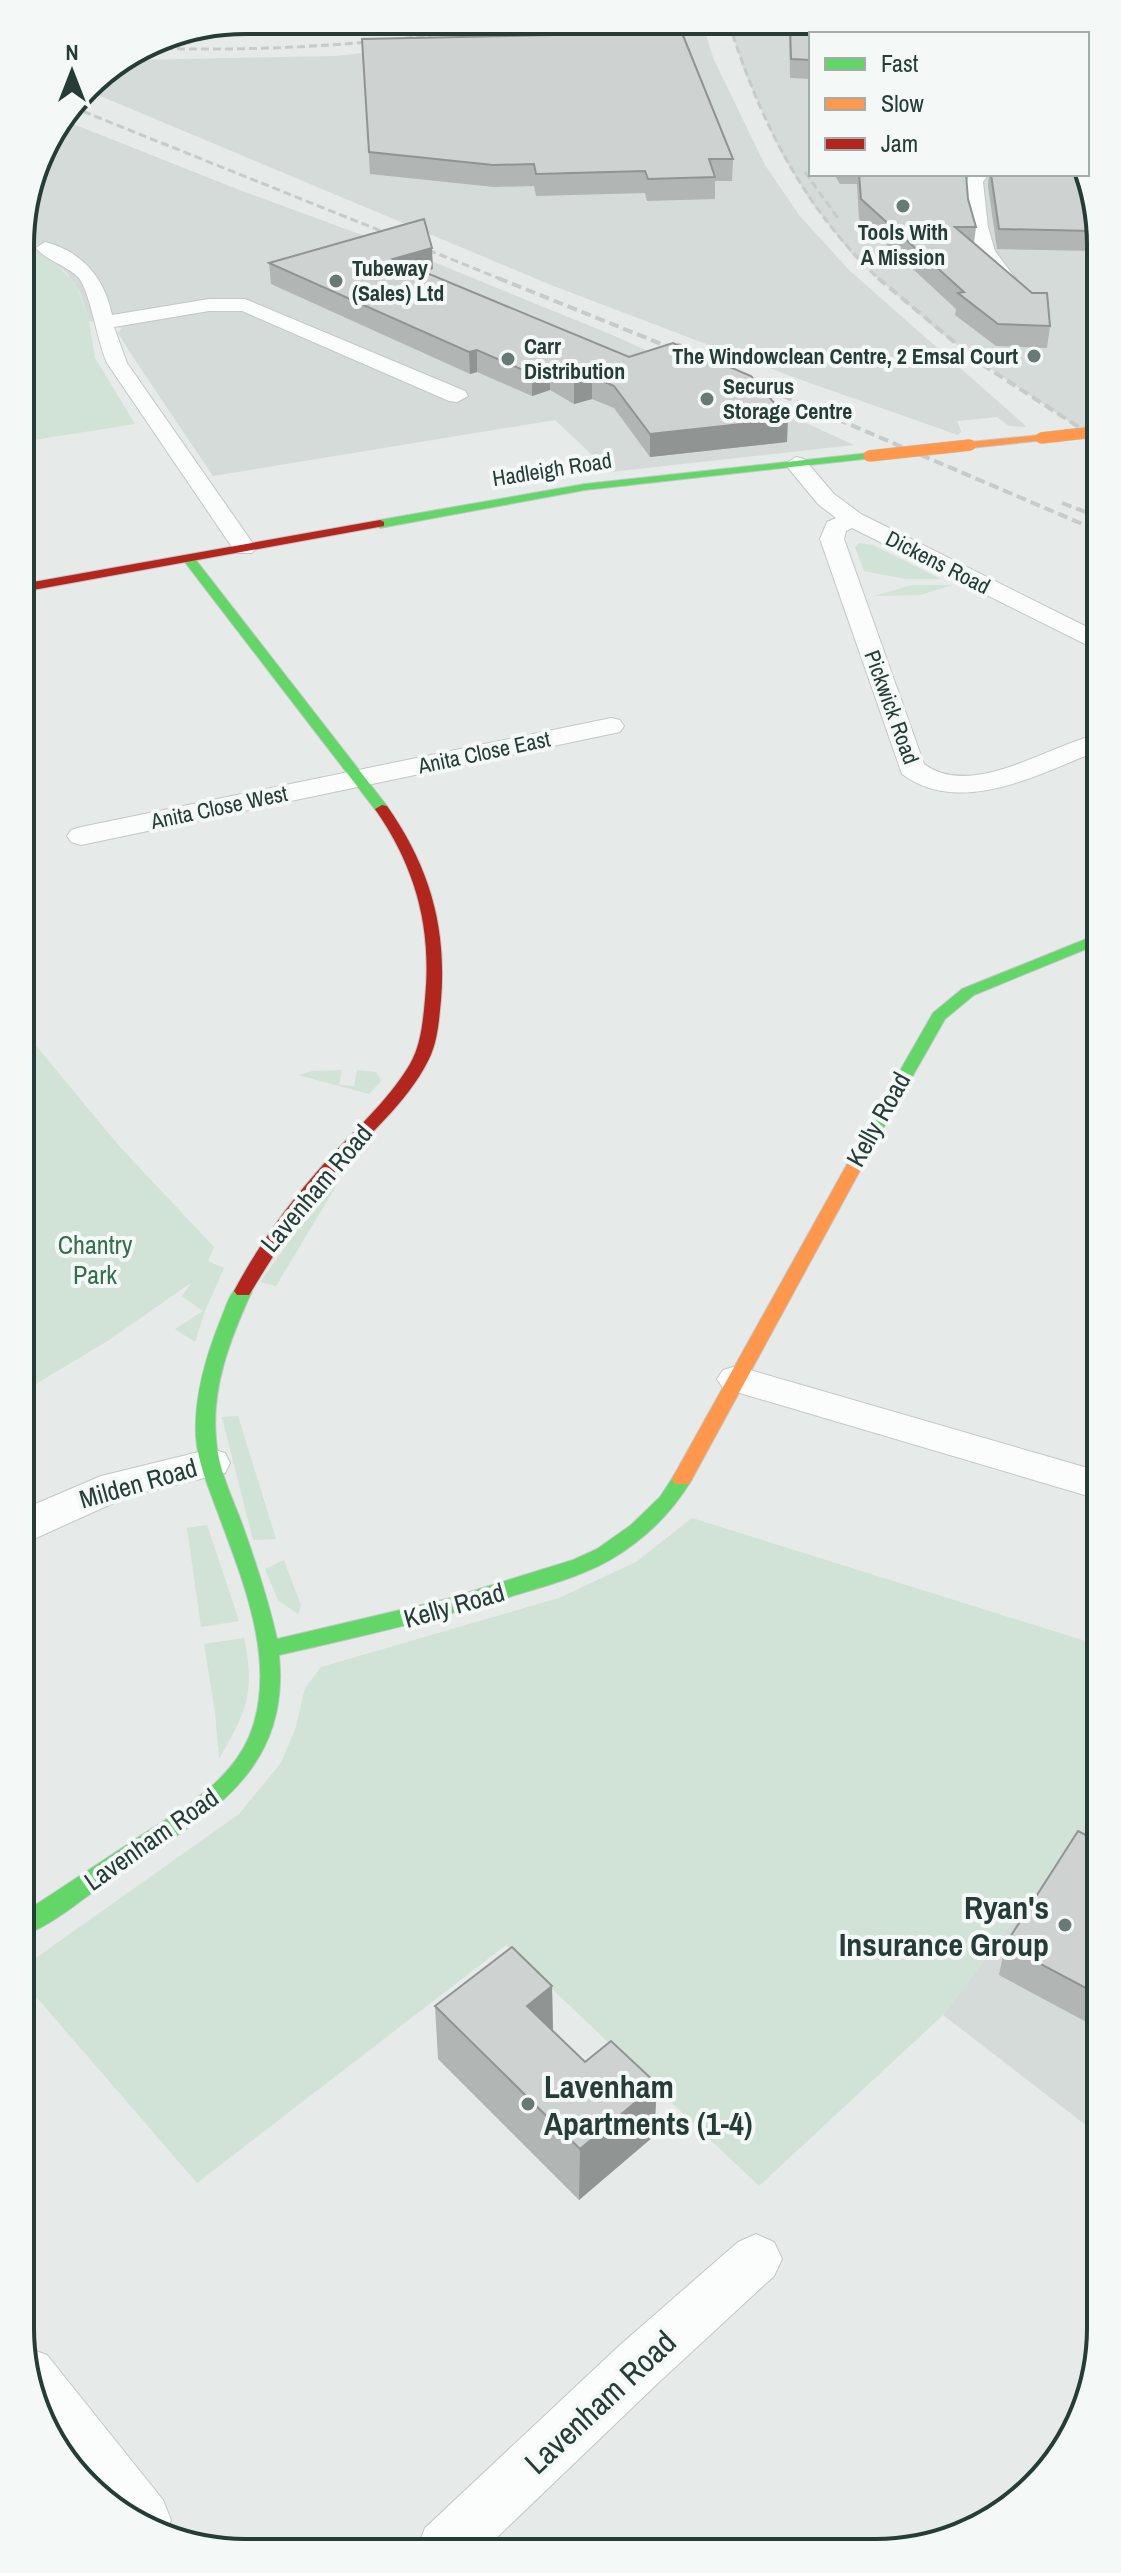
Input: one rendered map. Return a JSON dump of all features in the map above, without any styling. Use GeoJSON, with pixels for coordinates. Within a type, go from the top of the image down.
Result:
{"type":"FeatureCollection","features":[{"type":"Feature","properties":{"kind":"street"},"geometry":{"type":"LineString","coordinates":[[978,176],[974,182],[983,253],[994,270],[1016,291]]}},
{"type":"Feature","properties":{"kind":"street"},"geometry":{"type":"LineString","coordinates":[[989,176],[1003,179]]}},
{"type":"Feature","properties":{"kind":"street"},"geometry":{"type":"LineString","coordinates":[[45,248],[73,262],[93,279],[108,344],[123,373],[244,548]]}},
{"type":"Feature","properties":{"kind":"street"},"geometry":{"type":"LineString","coordinates":[[105,322],[157,316],[209,305],[245,305],[457,396]]}},
{"type":"Feature","properties":{"kind":"street","name":"Hadleigh Road"},"geometry":{"type":"LineString","coordinates":[[34,586],[585,487],[1087,433]]}},
{"type":"Feature","properties":{"kind":"street","name":"Dickens Road"},"geometry":{"type":"LineString","coordinates":[[796,464],[826,499],[853,519],[1087,637]]}},
{"type":"Feature","properties":{"kind":"street","name":"Pickwick Road"},"geometry":{"type":"LineString","coordinates":[[853,519],[833,530],[832,539],[912,768],[919,775],[952,785],[983,783],[1087,746]]}},
{"type":"Feature","properties":{"kind":"street","name":"Lavenham Road"},"geometry":{"type":"LineString","coordinates":[[34,1919],[200,1808],[233,1781],[250,1757],[269,1715],[273,1684],[269,1649],[211,1463],[206,1431],[209,1394],[218,1354],[241,1290],[279,1225],[404,1085],[422,1058],[429,1038],[437,942],[433,900],[402,838],[188,558]]}},
{"type":"Feature","properties":{"kind":"street","name":"Anita Close East"},"geometry":{"type":"LineString","coordinates":[[356,778],[611,726]]}},
{"type":"Feature","properties":{"kind":"street","name":"Anita Close West"},"geometry":{"type":"LineString","coordinates":[[81,836],[356,778]]}},
{"type":"Feature","properties":{"kind":"street","name":"Kelly Road"},"geometry":{"type":"LineString","coordinates":[[269,1649],[343,1635],[449,1608],[561,1573],[602,1555],[635,1533],[674,1494],[939,1016],[968,992],[1087,943]]}},
{"type":"Feature","properties":{"kind":"street"},"geometry":{"type":"LineString","coordinates":[[736,1379],[1087,1482]]}},
{"type":"Feature","properties":{"kind":"street","name":"Milden Road"},"geometry":{"type":"LineString","coordinates":[[34,1522],[92,1493],[211,1463]]}},
{"type":"Feature","properties":{"kind":"street","name":"Lavenham Road"},"geometry":{"type":"LineString","coordinates":[[454,2539],[639,2364],[756,2259]]}},
{"type":"Feature","properties":{"kind":"street"},"geometry":{"type":"LineString","coordinates":[[46,2396],[132,2506]]}},
{"type":"Feature","properties":{"kind":"shaded area"},"geometry":{"type":"Polygon","coordinates":[[[506,34],[706,34],[714,60],[765,165],[799,215],[849,270],[1027,427],[1009,426],[997,417],[957,421],[961,431],[958,435],[793,377],[551,285],[112,101],[112,81],[144,60],[335,56],[458,43],[506,34]]]}},
{"type":"Feature","properties":{"kind":"shaded area"},"geometry":{"type":"Polygon","coordinates":[[[733,34],[809,34],[809,176],[1075,176],[1085,217],[1087,245],[1087,433],[937,330],[854,257],[809,199],[778,147],[745,73],[733,34]]]}},
{"type":"Feature","properties":{"kind":"shaded area"},"geometry":{"type":"Polygon","coordinates":[[[72,124],[419,256],[617,337],[854,445],[610,472],[555,420],[213,476],[118,333],[122,328],[89,321],[80,292],[67,273],[34,253],[34,231],[41,190],[50,164],[72,124]]]}},
{"type":"Feature","properties":{"kind":"shaded area"},"geometry":{"type":"Polygon","coordinates":[[[1087,1822],[1087,2126],[943,2015],[1087,1822]]]}},
{"type":"Feature","properties":{"kind":"green space"},"geometry":{"type":"Polygon","coordinates":[[[34,253],[53,262],[76,283],[89,321],[95,358],[135,424],[34,440],[34,253]]]}},
{"type":"Feature","properties":{"kind":"green space"},"geometry":{"type":"Polygon","coordinates":[[[859,543],[873,545],[941,579],[906,579],[864,571],[855,547],[859,543]]]}},
{"type":"Feature","properties":{"kind":"green space"},"geometry":{"type":"Polygon","coordinates":[[[912,585],[952,585],[920,595],[874,596],[912,585]]]}},
{"type":"Feature","properties":{"kind":"green space","name":"Chantry Park"},"geometry":{"type":"Polygon","coordinates":[[[34,1043],[119,1146],[214,1247],[208,1261],[224,1268],[195,1342],[175,1329],[203,1311],[182,1296],[192,1282],[109,1340],[34,1385],[34,1043]]]}},
{"type":"Feature","properties":{"kind":"green space"},"geometry":{"type":"Polygon","coordinates":[[[342,1070],[339,1085],[354,1086],[357,1070],[376,1072],[381,1081],[369,1094],[298,1075],[313,1071],[342,1070]]]}},
{"type":"Feature","properties":{"kind":"green space"},"geometry":{"type":"Polygon","coordinates":[[[331,1184],[336,1186],[276,1286],[260,1282],[331,1184]]]}},
{"type":"Feature","properties":{"kind":"green space"},"geometry":{"type":"Polygon","coordinates":[[[238,1416],[276,1539],[253,1540],[222,1417],[238,1416]]]}},
{"type":"Feature","properties":{"kind":"green space"},"geometry":{"type":"Polygon","coordinates":[[[692,1518],[1087,1642],[1087,1822],[943,2015],[759,2186],[506,1945],[197,2183],[34,1994],[34,1959],[239,1814],[281,1763],[296,1727],[305,1688],[321,1667],[559,1598],[636,1562],[692,1518]]]}},
{"type":"Feature","properties":{"kind":"green space"},"geometry":{"type":"Polygon","coordinates":[[[207,1525],[239,1621],[201,1627],[187,1528],[207,1525]]]}},
{"type":"Feature","properties":{"kind":"green space"},"geometry":{"type":"Polygon","coordinates":[[[284,1560],[301,1606],[298,1614],[278,1600],[265,1569],[284,1560]]]}},
{"type":"Feature","properties":{"kind":"green space"},"geometry":{"type":"Polygon","coordinates":[[[244,1638],[249,1674],[246,1702],[219,1759],[204,1644],[244,1638]]]}},
{"type":"Feature","properties":{"kind":"building"},"geometry":{"type":"Polygon","coordinates":[[[682,34],[733,159],[709,159],[715,177],[648,179],[645,171],[536,174],[534,164],[493,165],[369,152],[362,39],[682,34]]]}},
{"type":"Feature","properties":{"kind":"building"},"geometry":{"type":"Polygon","coordinates":[[[790,34],[809,34],[809,60],[791,59],[790,34]]]}},
{"type":"Feature","properties":{"kind":"building"},"geometry":{"type":"Polygon","coordinates":[[[859,176],[966,176],[968,199],[976,227],[955,227],[1032,293],[1047,293],[1050,326],[998,324],[958,293],[964,292],[861,199],[859,176]]]}},
{"type":"Feature","properties":{"kind":"building"},"geometry":{"type":"Polygon","coordinates":[[[991,176],[1075,176],[1086,231],[999,229],[991,176]]]}},
{"type":"Feature","properties":{"kind":"building"},"geometry":{"type":"Polygon","coordinates":[[[424,219],[432,248],[393,259],[629,357],[673,343],[751,376],[788,419],[650,434],[614,386],[592,376],[574,381],[550,368],[532,374],[477,350],[469,352],[269,263],[424,219]]]}},
{"type":"Feature","properties":{"kind":"building"},"geometry":{"type":"Polygon","coordinates":[[[1078,1831],[1087,1836],[1087,1989],[1005,1945],[1078,1831]]]}},
{"type":"Feature","properties":{"kind":"building"},"geometry":{"type":"Polygon","coordinates":[[[512,1947],[552,1986],[527,2006],[585,2062],[611,2041],[657,2084],[580,2149],[435,2006],[512,1947]]]}},
{"type":"Feature","properties":{"kind":"railway"},"geometry":{"type":"LineString","coordinates":[[168,48],[282,48],[437,34]]}},
{"type":"Feature","properties":{"kind":"railway"},"geometry":{"type":"LineString","coordinates":[[733,34],[755,95],[788,162],[829,224],[878,278]]}},
{"type":"Feature","properties":{"kind":"railway"},"geometry":{"type":"LineString","coordinates":[[84,112],[503,280]]}},
{"type":"Feature","properties":{"kind":"railway"},"geometry":{"type":"LineString","coordinates":[[805,172],[840,221]]}},
{"type":"Feature","properties":{"kind":"railway"},"geometry":{"type":"LineString","coordinates":[[498,278],[686,354]]}},
{"type":"Feature","properties":{"kind":"railway"},"geometry":{"type":"LineString","coordinates":[[878,278],[977,361],[1087,432]]}},
{"type":"Feature","properties":{"kind":"railway"},"geometry":{"type":"LineString","coordinates":[[677,344],[728,367]]}},
{"type":"Feature","properties":{"kind":"railway"},"geometry":{"type":"LineString","coordinates":[[741,378],[1087,526]]}},
{"type":"Feature","properties":{"kind":"railway"},"geometry":{"type":"LineString","coordinates":[[1062,503],[1087,512]]}},
{"type":"Feature","properties":{"kind":"traffic: fast"},"geometry":{"type":"LineString","coordinates":[[380,524],[585,487],[869,456]]}},
{"type":"Feature","properties":{"kind":"traffic: fast"},"geometry":{"type":"LineString","coordinates":[[188,558],[382,809]]}},
{"type":"Feature","properties":{"kind":"traffic: fast"},"geometry":{"type":"LineString","coordinates":[[873,1132],[939,1016],[968,992],[1087,943]]}},
{"type":"Feature","properties":{"kind":"traffic: fast"},"geometry":{"type":"LineString","coordinates":[[34,1919],[210,1800],[242,1768],[259,1738],[268,1707],[270,1674],[267,1641],[250,1575],[211,1466],[206,1437],[210,1381],[243,1291]]}},
{"type":"Feature","properties":{"kind":"traffic: fast"},"geometry":{"type":"LineString","coordinates":[[269,1649],[447,1607],[581,1565],[604,1554],[638,1530],[667,1502],[682,1479]]}},
{"type":"Feature","properties":{"kind":"traffic: slow"},"geometry":{"type":"LineString","coordinates":[[1041,438],[1087,433]]}},
{"type":"Feature","properties":{"kind":"traffic: slow"},"geometry":{"type":"LineString","coordinates":[[970,445],[1041,438]]}},
{"type":"Feature","properties":{"kind":"traffic: slow"},"geometry":{"type":"LineString","coordinates":[[869,456],[970,445]]}},
{"type":"Feature","properties":{"kind":"traffic: slow"},"geometry":{"type":"LineString","coordinates":[[682,1479],[873,1132]]}},
{"type":"Feature","properties":{"kind":"traffic: jam"},"geometry":{"type":"LineString","coordinates":[[34,586],[380,524]]}},
{"type":"Feature","properties":{"kind":"traffic: jam"},"geometry":{"type":"LineString","coordinates":[[243,1291],[300,1202],[384,1110],[420,1061],[426,1047],[435,975],[433,924],[428,900],[410,854],[382,809]]}},
{"type":"Feature","properties":{"kind":"place","name":"Tools With A Mission"},"geometry":{"type":"Point","coordinates":[903,206]}},
{"type":"Feature","properties":{"kind":"place","name":"Tubeway (Sales) Ltd"},"geometry":{"type":"Point","coordinates":[336,281]}},
{"type":"Feature","properties":{"kind":"place","name":"The Windowclean Centre, 2 Emsal Court"},"geometry":{"type":"Point","coordinates":[1034,356]}},
{"type":"Feature","properties":{"kind":"place","name":"Carr Distribution"},"geometry":{"type":"Point","coordinates":[508,359]}},
{"type":"Feature","properties":{"kind":"place","name":"Securus Storage Centre"},"geometry":{"type":"Point","coordinates":[707,399]}},
{"type":"Feature","properties":{"kind":"place","name":"Ryan's Insurance Group"},"geometry":{"type":"Point","coordinates":[1065,1925]}},
{"type":"Feature","properties":{"kind":"place","name":"Lavenham Apartments (1-4)"},"geometry":{"type":"Point","coordinates":[528,2104]}}]}
